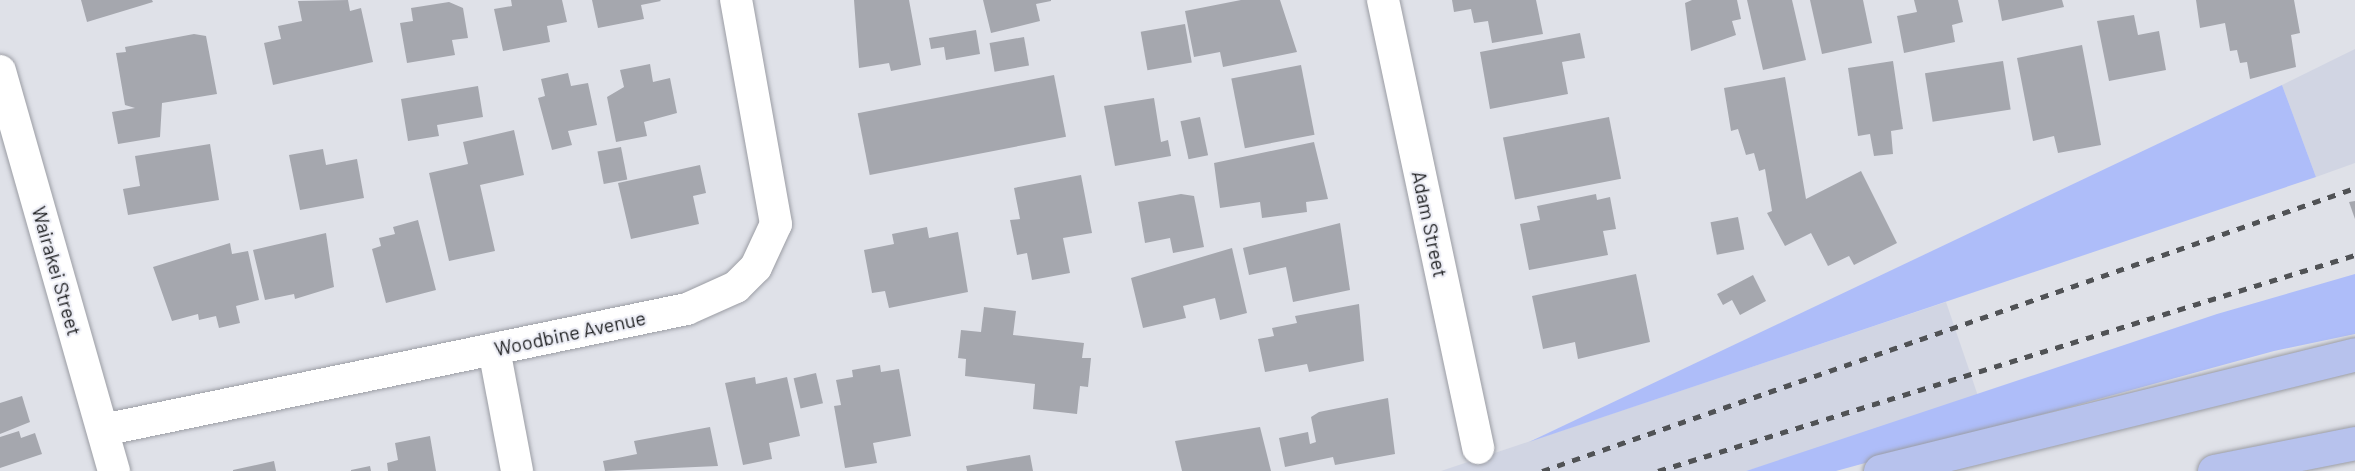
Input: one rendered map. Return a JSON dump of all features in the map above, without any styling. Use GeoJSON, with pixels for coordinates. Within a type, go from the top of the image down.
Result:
{"type":"FeatureCollection","features":[{"type":"Feature","properties":{"kind":"highway"},"geometry":{"type":"LineString","coordinates":[[1880,471],[2355,354]]}},
{"type":"Feature","properties":{"kind":"highway"},"geometry":{"type":"LineString","coordinates":[[2214,471],[2355,443]]}},
{"type":"Feature","properties":{"kind":"street","name":"Woodbine Avenue"},"geometry":{"type":"LineString","coordinates":[[103,430],[687,309],[715,300],[756,267],[776,224],[775,199],[736,0]]}},
{"type":"Feature","properties":{"kind":"street","name":"Adam Street"},"geometry":{"type":"LineString","coordinates":[[1383,0],[1478,448]]}},
{"type":"Feature","properties":{"kind":"street","name":"Wairakei Street"},"geometry":{"type":"LineString","coordinates":[[0,71],[114,471]]}},
{"type":"Feature","properties":{"kind":"street"},"geometry":{"type":"LineString","coordinates":[[494,349],[517,471]]}},
{"type":"Feature","properties":{"kind":"shaded area"},"geometry":{"type":"Polygon","coordinates":[[[2355,49],[2355,163],[2316,177],[2282,85],[2355,49]]]}},
{"type":"Feature","properties":{"kind":"shaded area"},"geometry":{"type":"Polygon","coordinates":[[[2282,85],[2316,177],[1529,442],[2282,85]]]}},
{"type":"Feature","properties":{"kind":"shaded area"},"geometry":{"type":"Polygon","coordinates":[[[2355,274],[2355,334],[2274,351],[1836,471],[1746,471],[2217,314],[2355,274]]]}},
{"type":"Feature","properties":{"kind":"shaded area"},"geometry":{"type":"Polygon","coordinates":[[[1946,302],[1978,396],[1865,435],[1746,471],[1441,471],[1946,302]]]}},
{"type":"Feature","properties":{"kind":"building"},"geometry":{"type":"Polygon","coordinates":[[[81,0],[152,0],[153,2],[87,22],[81,0]]]}},
{"type":"Feature","properties":{"kind":"building"},"geometry":{"type":"Polygon","coordinates":[[[348,0],[350,11],[361,8],[373,62],[273,85],[264,43],[281,39],[278,26],[302,21],[298,1],[348,0]]]}},
{"type":"Feature","properties":{"kind":"building"},"geometry":{"type":"Polygon","coordinates":[[[511,0],[562,0],[567,22],[547,26],[550,42],[503,51],[494,9],[512,6],[511,0]]]}},
{"type":"Feature","properties":{"kind":"building"},"geometry":{"type":"Polygon","coordinates":[[[592,0],[661,1],[641,5],[644,19],[598,28],[592,0]]]}},
{"type":"Feature","properties":{"kind":"building"},"geometry":{"type":"Polygon","coordinates":[[[854,0],[909,0],[921,65],[891,71],[889,63],[859,68],[854,0]]]}},
{"type":"Feature","properties":{"kind":"building"},"geometry":{"type":"Polygon","coordinates":[[[983,0],[1051,1],[1036,4],[1040,21],[991,33],[983,0]]]}},
{"type":"Feature","properties":{"kind":"building"},"geometry":{"type":"Polygon","coordinates":[[[1241,0],[1280,0],[1297,52],[1223,67],[1220,52],[1194,57],[1185,11],[1241,0]]]}},
{"type":"Feature","properties":{"kind":"building"},"geometry":{"type":"Polygon","coordinates":[[[1452,0],[1536,0],[1543,34],[1492,43],[1488,21],[1474,23],[1471,9],[1454,12],[1452,0]]]}},
{"type":"Feature","properties":{"kind":"building"},"geometry":{"type":"Polygon","coordinates":[[[1692,0],[1737,0],[1741,19],[1732,21],[1736,35],[1691,51],[1685,3],[1692,0]]]}},
{"type":"Feature","properties":{"kind":"building"},"geometry":{"type":"Polygon","coordinates":[[[1747,0],[1792,0],[1806,60],[1763,70],[1747,0]]]}},
{"type":"Feature","properties":{"kind":"building"},"geometry":{"type":"Polygon","coordinates":[[[1810,0],[1863,0],[1872,43],[1822,54],[1810,0]]]}},
{"type":"Feature","properties":{"kind":"building"},"geometry":{"type":"Polygon","coordinates":[[[1914,0],[1958,0],[1963,22],[1952,25],[1955,42],[1904,53],[1897,16],[1917,12],[1914,0]]]}},
{"type":"Feature","properties":{"kind":"building"},"geometry":{"type":"Polygon","coordinates":[[[1998,0],[2062,0],[2064,7],[2002,21],[1998,0]]]}},
{"type":"Feature","properties":{"kind":"building"},"geometry":{"type":"Polygon","coordinates":[[[2196,0],[2294,0],[2300,33],[2291,35],[2296,67],[2250,79],[2247,62],[2240,63],[2237,50],[2230,51],[2225,23],[2200,28],[2196,0]]]}},
{"type":"Feature","properties":{"kind":"building"},"geometry":{"type":"Polygon","coordinates":[[[449,2],[463,8],[468,38],[452,40],[455,55],[407,63],[400,23],[413,21],[411,8],[449,2]]]}},
{"type":"Feature","properties":{"kind":"building"},"geometry":{"type":"Polygon","coordinates":[[[2134,15],[2138,35],[2159,31],[2166,70],[2109,81],[2097,21],[2134,15]]]}},
{"type":"Feature","properties":{"kind":"building"},"geometry":{"type":"Polygon","coordinates":[[[1185,24],[1192,62],[1147,70],[1141,32],[1185,24]]]}},
{"type":"Feature","properties":{"kind":"building"},"geometry":{"type":"Polygon","coordinates":[[[976,30],[980,54],[946,60],[944,47],[931,49],[929,38],[976,30]]]}},
{"type":"Feature","properties":{"kind":"building"},"geometry":{"type":"Polygon","coordinates":[[[1580,33],[1585,58],[1562,62],[1568,94],[1490,109],[1480,52],[1580,33]]]}},
{"type":"Feature","properties":{"kind":"building"},"geometry":{"type":"Polygon","coordinates":[[[194,34],[206,36],[217,94],[162,103],[160,137],[118,144],[112,112],[135,108],[125,105],[116,53],[126,52],[125,47],[194,34]]]}},
{"type":"Feature","properties":{"kind":"building"},"geometry":{"type":"Polygon","coordinates":[[[1024,37],[1029,66],[995,72],[990,43],[1024,37]]]}},
{"type":"Feature","properties":{"kind":"building"},"geometry":{"type":"Polygon","coordinates":[[[2082,45],[2101,145],[2058,153],[2054,136],[2033,141],[2017,58],[2082,45]]]}},
{"type":"Feature","properties":{"kind":"building"},"geometry":{"type":"Polygon","coordinates":[[[1893,61],[1903,129],[1891,131],[1893,154],[1874,156],[1870,134],[1858,136],[1848,68],[1893,61]]]}},
{"type":"Feature","properties":{"kind":"building"},"geometry":{"type":"Polygon","coordinates":[[[2003,61],[2011,109],[1933,122],[1925,73],[2003,61]]]}},
{"type":"Feature","properties":{"kind":"building"},"geometry":{"type":"Polygon","coordinates":[[[650,64],[653,82],[670,78],[677,113],[644,122],[647,136],[616,142],[607,97],[624,87],[620,70],[650,64]]]}},
{"type":"Feature","properties":{"kind":"building"},"geometry":{"type":"Polygon","coordinates":[[[1301,65],[1315,135],[1245,148],[1231,79],[1301,65]]]}},
{"type":"Feature","properties":{"kind":"building"},"geometry":{"type":"Polygon","coordinates":[[[568,73],[571,86],[588,83],[597,125],[568,131],[572,145],[552,150],[538,98],[545,96],[541,79],[568,73]]]}},
{"type":"Feature","properties":{"kind":"building"},"geometry":{"type":"Polygon","coordinates":[[[1054,75],[1066,137],[870,175],[858,113],[1054,75]]]}},
{"type":"Feature","properties":{"kind":"building"},"geometry":{"type":"Polygon","coordinates":[[[1785,77],[1806,199],[1861,171],[1897,243],[1854,265],[1849,256],[1828,266],[1811,233],[1785,246],[1767,213],[1772,211],[1765,169],[1759,171],[1754,153],[1746,155],[1738,129],[1731,131],[1724,88],[1785,77]]]}},
{"type":"Feature","properties":{"kind":"building"},"geometry":{"type":"Polygon","coordinates":[[[478,86],[483,117],[437,125],[439,136],[408,141],[401,99],[478,86]]]}},
{"type":"Feature","properties":{"kind":"building"},"geometry":{"type":"Polygon","coordinates":[[[1154,98],[1161,142],[1168,140],[1171,156],[1115,166],[1104,106],[1154,98]]]}},
{"type":"Feature","properties":{"kind":"building"},"geometry":{"type":"Polygon","coordinates":[[[1200,117],[1208,155],[1189,159],[1180,121],[1200,117]]]}},
{"type":"Feature","properties":{"kind":"building"},"geometry":{"type":"Polygon","coordinates":[[[1609,117],[1621,179],[1515,199],[1503,138],[1609,117]]]}},
{"type":"Feature","properties":{"kind":"building"},"geometry":{"type":"Polygon","coordinates":[[[514,130],[524,175],[480,185],[495,251],[449,261],[429,173],[468,164],[463,142],[514,130]]]}},
{"type":"Feature","properties":{"kind":"building"},"geometry":{"type":"Polygon","coordinates":[[[1314,142],[1328,199],[1306,202],[1307,212],[1262,218],[1260,202],[1220,208],[1214,163],[1314,142]]]}},
{"type":"Feature","properties":{"kind":"building"},"geometry":{"type":"Polygon","coordinates":[[[210,144],[219,200],[128,215],[123,189],[140,186],[135,156],[210,144]]]}},
{"type":"Feature","properties":{"kind":"building"},"geometry":{"type":"Polygon","coordinates":[[[621,147],[627,179],[604,184],[597,152],[621,147]]]}},
{"type":"Feature","properties":{"kind":"building"},"geometry":{"type":"Polygon","coordinates":[[[323,149],[326,165],[357,159],[364,198],[300,210],[289,155],[323,149]]]}},
{"type":"Feature","properties":{"kind":"building"},"geometry":{"type":"Polygon","coordinates":[[[700,165],[706,193],[693,196],[699,224],[631,239],[618,183],[700,165]]]}},
{"type":"Feature","properties":{"kind":"building"},"geometry":{"type":"Polygon","coordinates":[[[1081,175],[1092,233],[1063,238],[1070,273],[1032,280],[1027,253],[1017,255],[1010,220],[1020,219],[1014,188],[1081,175]]]}},
{"type":"Feature","properties":{"kind":"building"},"geometry":{"type":"Polygon","coordinates":[[[1181,194],[1194,196],[1204,247],[1173,253],[1170,238],[1145,243],[1138,202],[1181,194]]]}},
{"type":"Feature","properties":{"kind":"building"},"geometry":{"type":"Polygon","coordinates":[[[1596,194],[1597,200],[1610,197],[1616,229],[1603,231],[1608,255],[1529,270],[1520,224],[1540,220],[1537,206],[1596,194]]]}},
{"type":"Feature","properties":{"kind":"building"},"geometry":{"type":"Polygon","coordinates":[[[2355,201],[2355,219],[2349,202],[2355,201]]]}},
{"type":"Feature","properties":{"kind":"building"},"geometry":{"type":"Polygon","coordinates":[[[1738,217],[1744,249],[1717,255],[1711,222],[1738,217]]]}},
{"type":"Feature","properties":{"kind":"building"},"geometry":{"type":"Polygon","coordinates":[[[418,220],[436,290],[386,303],[372,249],[381,246],[379,238],[395,234],[393,227],[418,220]]]}},
{"type":"Feature","properties":{"kind":"building"},"geometry":{"type":"Polygon","coordinates":[[[1340,223],[1350,290],[1293,302],[1286,267],[1249,275],[1243,248],[1340,223]]]}},
{"type":"Feature","properties":{"kind":"building"},"geometry":{"type":"Polygon","coordinates":[[[927,227],[929,238],[958,232],[968,292],[889,308],[885,291],[872,293],[864,250],[894,244],[892,234],[927,227]]]}},
{"type":"Feature","properties":{"kind":"building"},"geometry":{"type":"Polygon","coordinates":[[[326,233],[334,287],[295,299],[294,294],[265,300],[253,250],[326,233]]]}},
{"type":"Feature","properties":{"kind":"building"},"geometry":{"type":"Polygon","coordinates":[[[230,243],[232,254],[248,251],[259,300],[236,306],[240,323],[219,328],[216,316],[199,320],[198,314],[172,321],[153,267],[230,243]]]}},
{"type":"Feature","properties":{"kind":"building"},"geometry":{"type":"Polygon","coordinates":[[[1232,248],[1247,313],[1220,320],[1215,298],[1183,306],[1186,318],[1143,328],[1131,278],[1232,248]]]}},
{"type":"Feature","properties":{"kind":"building"},"geometry":{"type":"Polygon","coordinates":[[[1636,274],[1650,342],[1578,359],[1575,342],[1543,349],[1532,296],[1636,274]]]}},
{"type":"Feature","properties":{"kind":"building"},"geometry":{"type":"Polygon","coordinates":[[[1753,275],[1766,301],[1740,315],[1732,300],[1723,305],[1717,294],[1753,275]]]}},
{"type":"Feature","properties":{"kind":"building"},"geometry":{"type":"Polygon","coordinates":[[[1359,304],[1364,361],[1309,372],[1307,364],[1265,372],[1258,339],[1274,336],[1272,328],[1297,323],[1295,316],[1359,304]]]}},
{"type":"Feature","properties":{"kind":"building"},"geometry":{"type":"Polygon","coordinates":[[[984,307],[1016,311],[1013,335],[1084,343],[1082,358],[1091,358],[1088,387],[1080,386],[1077,414],[1033,409],[1035,384],[965,376],[966,359],[958,358],[961,330],[981,332],[984,307]]]}},
{"type":"Feature","properties":{"kind":"building"},"geometry":{"type":"Polygon","coordinates":[[[880,365],[881,372],[899,369],[911,436],[873,443],[877,463],[845,468],[834,406],[841,405],[836,380],[853,377],[852,370],[880,365]]]}},
{"type":"Feature","properties":{"kind":"building"},"geometry":{"type":"Polygon","coordinates":[[[816,373],[823,403],[801,408],[794,378],[816,373]]]}},
{"type":"Feature","properties":{"kind":"building"},"geometry":{"type":"Polygon","coordinates":[[[755,377],[756,384],[787,377],[800,436],[769,443],[772,459],[743,465],[725,383],[755,377]]]}},
{"type":"Feature","properties":{"kind":"building"},"geometry":{"type":"Polygon","coordinates":[[[22,396],[30,422],[0,434],[0,403],[22,396]]]}},
{"type":"Feature","properties":{"kind":"building"},"geometry":{"type":"Polygon","coordinates":[[[1388,398],[1395,454],[1335,465],[1333,457],[1285,467],[1279,438],[1308,432],[1310,444],[1316,442],[1311,417],[1319,412],[1388,398]]]}},
{"type":"Feature","properties":{"kind":"building"},"geometry":{"type":"Polygon","coordinates":[[[710,427],[718,466],[605,471],[603,461],[637,454],[634,441],[710,427]]]}},
{"type":"Feature","properties":{"kind":"building"},"geometry":{"type":"Polygon","coordinates":[[[1260,427],[1271,471],[1182,471],[1175,441],[1260,427]]]}},
{"type":"Feature","properties":{"kind":"building"},"geometry":{"type":"Polygon","coordinates":[[[19,431],[21,438],[35,433],[42,454],[0,468],[0,437],[19,431]]]}},
{"type":"Feature","properties":{"kind":"building"},"geometry":{"type":"Polygon","coordinates":[[[430,436],[436,471],[388,471],[387,463],[398,460],[395,443],[430,436]]]}},
{"type":"Feature","properties":{"kind":"building"},"geometry":{"type":"Polygon","coordinates":[[[1030,455],[1033,471],[967,471],[966,466],[1030,455]]]}},
{"type":"Feature","properties":{"kind":"building"},"geometry":{"type":"Polygon","coordinates":[[[274,461],[276,471],[233,471],[233,470],[274,461]]]}},
{"type":"Feature","properties":{"kind":"building"},"geometry":{"type":"Polygon","coordinates":[[[370,466],[371,471],[351,471],[351,470],[370,466]]]}},
{"type":"Feature","properties":{"kind":"railway"},"geometry":{"type":"LineString","coordinates":[[1542,471],[2355,188]]}},
{"type":"Feature","properties":{"kind":"railway"},"geometry":{"type":"LineString","coordinates":[[1658,471],[2355,255]]}}]}
